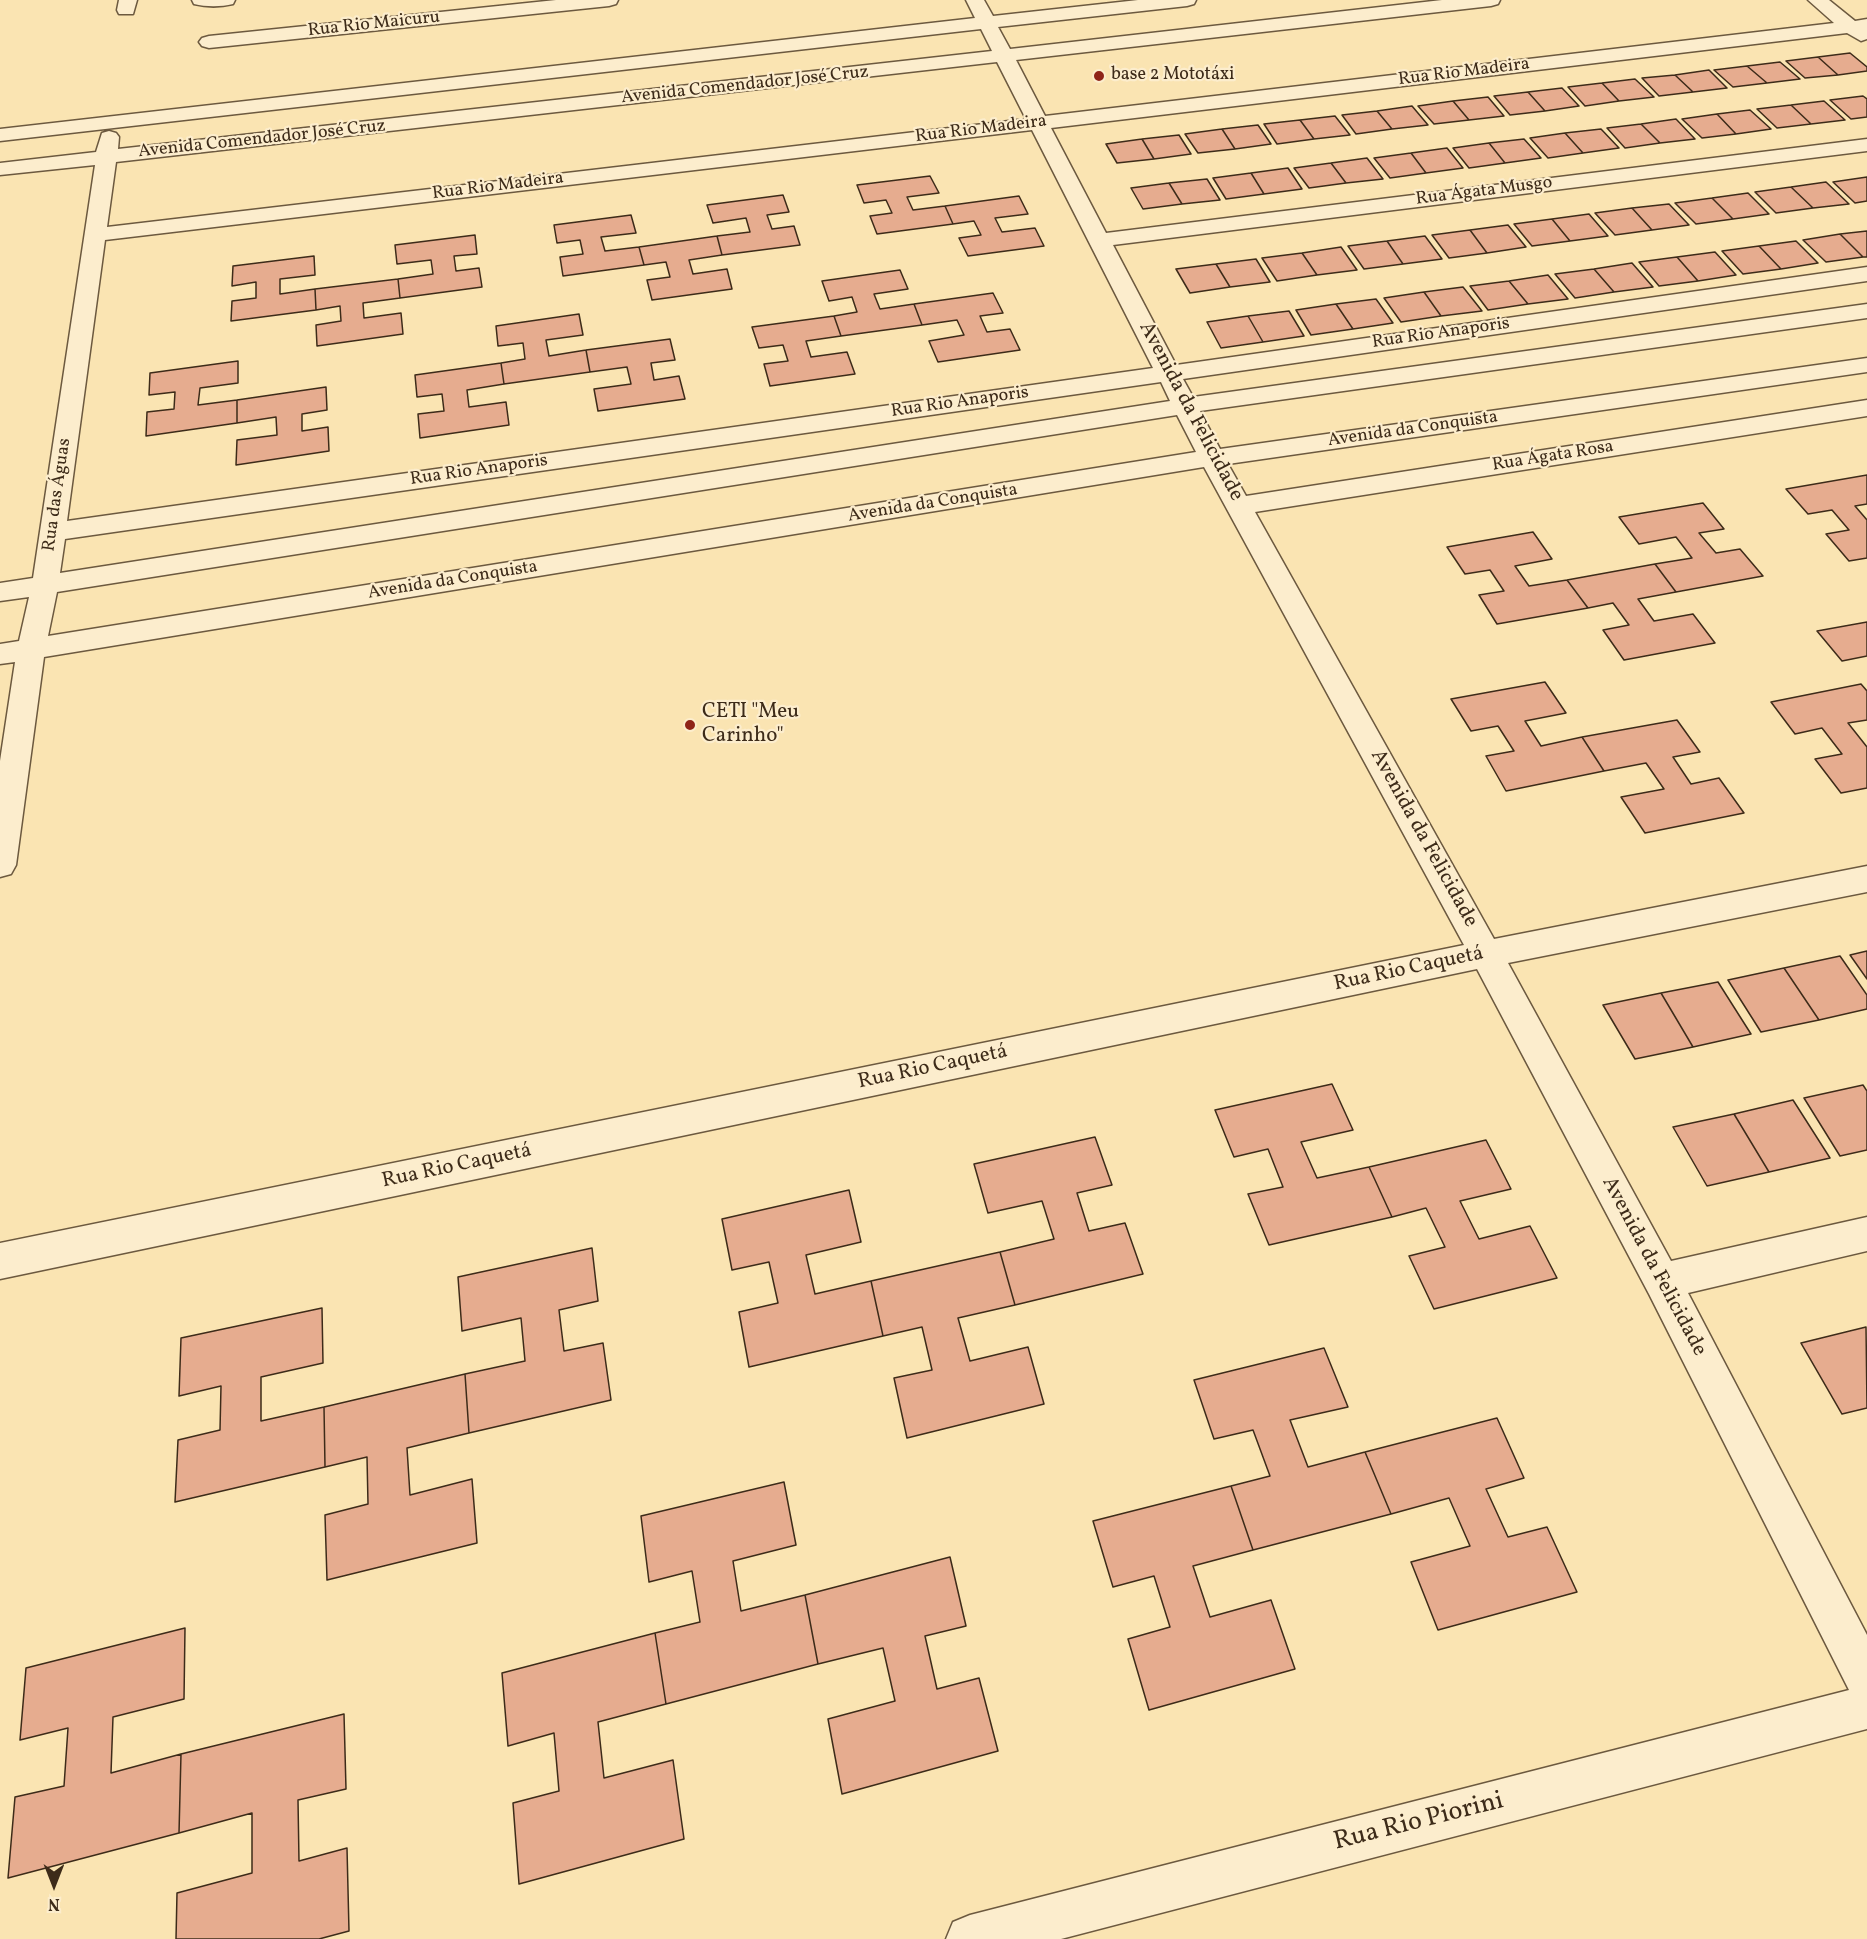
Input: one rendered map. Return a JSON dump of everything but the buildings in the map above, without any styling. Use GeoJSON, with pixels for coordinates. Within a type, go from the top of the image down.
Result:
{"type":"FeatureCollection","features":[{"type":"Feature","properties":{"kind":"street"},"geometry":{"type":"LineString","coordinates":[[201,0],[226,0]]}},
{"type":"Feature","properties":{"kind":"street","name":"Rua Rio Maicuru"},"geometry":{"type":"LineString","coordinates":[[209,42],[455,8],[609,0]]}},
{"type":"Feature","properties":{"kind":"street","name":"Avenida Comendador José Cruz"},"geometry":{"type":"LineString","coordinates":[[0,135],[110,124],[980,11],[1187,0]]}},
{"type":"Feature","properties":{"kind":"street","name":"Avenida Comendador José Cruz"},"geometry":{"type":"LineString","coordinates":[[0,169],[1491,0]]}},
{"type":"Feature","properties":{"kind":"street"},"geometry":{"type":"LineString","coordinates":[[1817,0],[1862,31]]}},
{"type":"Feature","properties":{"kind":"street","name":"Avenida da Felicidade"},"geometry":{"type":"LineString","coordinates":[[980,11],[1212,458],[1486,954],[1662,1281],[1867,1680]]}},
{"type":"Feature","properties":{"kind":"street","name":"Rua Rio Madeira"},"geometry":{"type":"LineString","coordinates":[[95,235],[1039,124],[1862,31]]}},
{"type":"Feature","properties":{"kind":"street","name":"Rua das Águas"},"geometry":{"type":"LineString","coordinates":[[0,864],[31,649],[45,586],[110,124]]}},
{"type":"Feature","properties":{"kind":"street","name":"Rua Ágata Musgo"},"geometry":{"type":"LineString","coordinates":[[1100,240],[1867,145]]}},
{"type":"Feature","properties":{"kind":"street","name":"Rua Rio Anaporis"},"geometry":{"type":"LineString","coordinates":[[52,532],[1867,274]]}},
{"type":"Feature","properties":{"kind":"street"},"geometry":{"type":"LineString","coordinates":[[0,592],[1185,406],[1867,311]]}},
{"type":"Feature","properties":{"kind":"street","name":"Avenida da Conquista"},"geometry":{"type":"LineString","coordinates":[[0,654],[1212,458],[1867,365]]}},
{"type":"Feature","properties":{"kind":"street","name":"Rua Ágata Rosa"},"geometry":{"type":"LineString","coordinates":[[1240,506],[1867,408]]}},
{"type":"Feature","properties":{"kind":"street","name":"Rua Rio Caquetá"},"geometry":{"type":"LineString","coordinates":[[0,1261],[1486,954],[1867,879]]}},
{"type":"Feature","properties":{"kind":"street"},"geometry":{"type":"LineString","coordinates":[[1662,1281],[1867,1234]]}},
{"type":"Feature","properties":{"kind":"street","name":"Rua Rio Piorini"},"geometry":{"type":"LineString","coordinates":[[970,1939],[1867,1707]]}},
{"type":"Feature","properties":{"kind":"place","name":"base 2 Mototáxi"},"geometry":{"type":"Point","coordinates":[1099,76]}},
{"type":"Feature","properties":{"kind":"place","name":"CETI \"Meu Carinho\""},"geometry":{"type":"Point","coordinates":[690,725]}}]}
